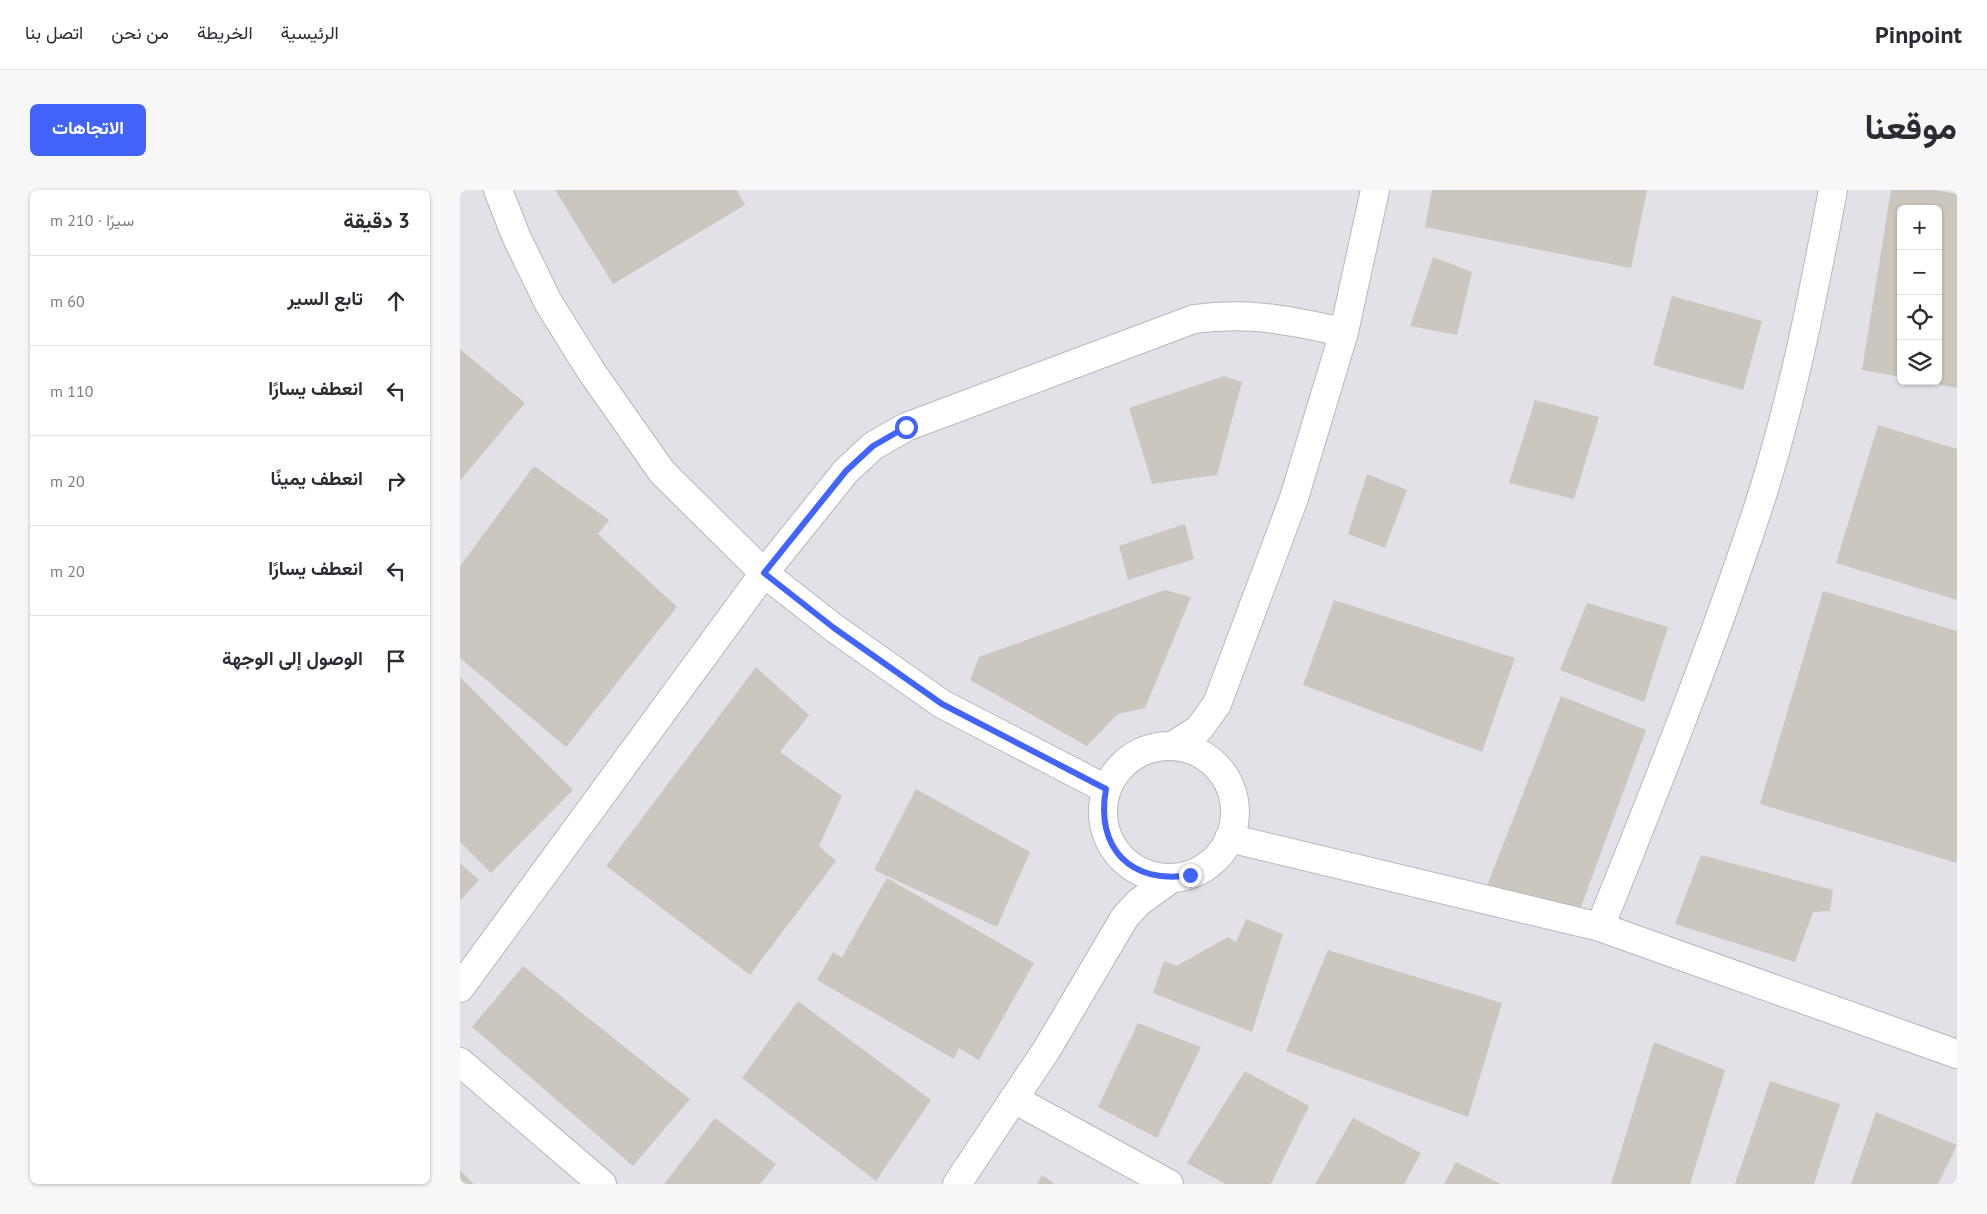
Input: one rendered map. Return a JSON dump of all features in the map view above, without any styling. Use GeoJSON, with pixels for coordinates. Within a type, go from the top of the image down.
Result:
{"type":"FeatureCollection","features":[{"type":"Feature","properties":{"kind":"street"},"geometry":{"type":"LineString","coordinates":[[498,190],[516,236],[548,302],[591,371],[662,472],[764,573],[834,628],[942,704],[1106,789]]}},
{"type":"Feature","properties":{"kind":"street"},"geometry":{"type":"LineString","coordinates":[[1174,745],[1200,729],[1217,704],[1294,498],[1344,332],[1375,190]]}},
{"type":"Feature","properties":{"kind":"street"},"geometry":{"type":"LineString","coordinates":[[1600,927],[1700,673],[1759,503],[1807,326],[1832,190]]}},
{"type":"Feature","properties":{"kind":"street"},"geometry":{"type":"LineString","coordinates":[[460,988],[764,573],[846,471],[873,446],[906,427],[1194,319],[1225,315],[1262,316],[1344,332]]}},
{"type":"Feature","properties":{"kind":"street"},"geometry":{"type":"LineString","coordinates":[[1217,704],[1214,735],[1220,769]]}},
{"type":"Feature","properties":{"kind":"street"},"geometry":{"type":"LineString","coordinates":[[1114,934],[1124,896],[1124,878],[1118,854],[1109,840],[1104,823],[1103,806],[1106,789],[1117,770],[1133,756],[1152,747],[1174,745],[1191,749],[1207,757],[1220,769],[1229,784],[1234,802],[1235,821],[1230,838],[1220,854],[1206,867],[1190,875],[1172,878],[1157,877],[1142,872],[1118,854]]}},
{"type":"Feature","properties":{"kind":"street"},"geometry":{"type":"LineString","coordinates":[[1230,838],[1600,927],[1957,1054]]}},
{"type":"Feature","properties":{"kind":"street"},"geometry":{"type":"LineString","coordinates":[[957,1184],[1047,1049],[1114,934],[1138,902],[1172,878]]}},
{"type":"Feature","properties":{"kind":"street"},"geometry":{"type":"LineString","coordinates":[[460,1062],[602,1184]]}},
{"type":"Feature","properties":{"kind":"street"},"geometry":{"type":"LineString","coordinates":[[1014,1099],[1169,1184]]}},
{"type":"Feature","properties":{"kind":"shaded area"},"geometry":{"type":"Polygon","coordinates":[[[460,190],[1957,190],[1957,1184],[460,1184],[460,190]]]}},
{"type":"Feature","properties":{"kind":"building"},"geometry":{"type":"Polygon","coordinates":[[[555,190],[737,190],[745,205],[613,284],[555,190]]]}},
{"type":"Feature","properties":{"kind":"building"},"geometry":{"type":"Polygon","coordinates":[[[1432,190],[1647,190],[1631,268],[1425,227],[1432,190]]]}},
{"type":"Feature","properties":{"kind":"building"},"geometry":{"type":"Polygon","coordinates":[[[1891,190],[1936,190],[1957,194],[1957,388],[1942,385],[1942,205],[1897,205],[1897,376],[1862,370],[1891,190]]]}},
{"type":"Feature","properties":{"kind":"building"},"geometry":{"type":"Polygon","coordinates":[[[1433,257],[1472,272],[1457,335],[1410,326],[1433,257]]]}},
{"type":"Feature","properties":{"kind":"building"},"geometry":{"type":"Polygon","coordinates":[[[1672,296],[1762,321],[1743,390],[1653,365],[1672,296]]]}},
{"type":"Feature","properties":{"kind":"building"},"geometry":{"type":"Polygon","coordinates":[[[460,349],[525,403],[460,481],[460,349]]]}},
{"type":"Feature","properties":{"kind":"building"},"geometry":{"type":"Polygon","coordinates":[[[1224,376],[1242,382],[1217,475],[1152,484],[1129,408],[1224,376]]]}},
{"type":"Feature","properties":{"kind":"building"},"geometry":{"type":"Polygon","coordinates":[[[1535,400],[1599,417],[1574,499],[1509,483],[1535,400]]]}},
{"type":"Feature","properties":{"kind":"building"},"geometry":{"type":"Polygon","coordinates":[[[1878,425],[1957,449],[1957,600],[1836,563],[1878,425]]]}},
{"type":"Feature","properties":{"kind":"building"},"geometry":{"type":"Polygon","coordinates":[[[534,466],[609,520],[598,534],[677,607],[566,747],[460,658],[460,566],[534,466]]]}},
{"type":"Feature","properties":{"kind":"building"},"geometry":{"type":"Polygon","coordinates":[[[1367,474],[1407,490],[1385,548],[1348,534],[1367,474]]]}},
{"type":"Feature","properties":{"kind":"building"},"geometry":{"type":"Polygon","coordinates":[[[1185,524],[1194,559],[1128,580],[1119,546],[1185,524]]]}},
{"type":"Feature","properties":{"kind":"building"},"geometry":{"type":"Polygon","coordinates":[[[1165,590],[1191,597],[1145,708],[1118,714],[1087,746],[970,680],[979,657],[1165,590]]]}},
{"type":"Feature","properties":{"kind":"building"},"geometry":{"type":"Polygon","coordinates":[[[1823,591],[1957,631],[1957,863],[1760,804],[1823,591]]]}},
{"type":"Feature","properties":{"kind":"building"},"geometry":{"type":"Polygon","coordinates":[[[1334,600],[1515,658],[1482,752],[1303,685],[1334,600]]]}},
{"type":"Feature","properties":{"kind":"building"},"geometry":{"type":"Polygon","coordinates":[[[1587,603],[1668,627],[1644,702],[1560,670],[1587,603]]]}},
{"type":"Feature","properties":{"kind":"building"},"geometry":{"type":"Polygon","coordinates":[[[756,667],[809,715],[780,752],[842,796],[819,846],[836,861],[750,975],[606,866],[756,667]]]}},
{"type":"Feature","properties":{"kind":"building"},"geometry":{"type":"Polygon","coordinates":[[[460,677],[573,790],[491,873],[460,842],[460,677]]]}},
{"type":"Feature","properties":{"kind":"building"},"geometry":{"type":"Polygon","coordinates":[[[1561,696],[1646,730],[1577,918],[1487,886],[1561,696]]]}},
{"type":"Feature","properties":{"kind":"building"},"geometry":{"type":"Polygon","coordinates":[[[916,789],[1030,852],[997,927],[874,870],[916,789]]]}},
{"type":"Feature","properties":{"kind":"building"},"geometry":{"type":"Polygon","coordinates":[[[1701,855],[1833,890],[1830,911],[1813,912],[1795,962],[1675,924],[1701,855]]]}},
{"type":"Feature","properties":{"kind":"building"},"geometry":{"type":"Polygon","coordinates":[[[460,863],[479,880],[460,901],[460,863]]]}},
{"type":"Feature","properties":{"kind":"building"},"geometry":{"type":"Polygon","coordinates":[[[887,878],[1034,963],[979,1060],[959,1048],[954,1059],[817,980],[833,952],[842,957],[887,878]]]}},
{"type":"Feature","properties":{"kind":"building"},"geometry":{"type":"Polygon","coordinates":[[[1246,919],[1283,934],[1252,1032],[1153,993],[1164,961],[1176,966],[1228,937],[1236,942],[1246,919]]]}},
{"type":"Feature","properties":{"kind":"building"},"geometry":{"type":"Polygon","coordinates":[[[1328,950],[1502,1003],[1468,1117],[1286,1051],[1328,950]]]}},
{"type":"Feature","properties":{"kind":"building"},"geometry":{"type":"Polygon","coordinates":[[[523,966],[690,1099],[633,1166],[472,1027],[523,966]]]}},
{"type":"Feature","properties":{"kind":"building"},"geometry":{"type":"Polygon","coordinates":[[[798,1001],[931,1100],[876,1181],[742,1078],[798,1001]]]}},
{"type":"Feature","properties":{"kind":"building"},"geometry":{"type":"Polygon","coordinates":[[[1138,1023],[1201,1047],[1157,1138],[1098,1107],[1138,1023]]]}},
{"type":"Feature","properties":{"kind":"building"},"geometry":{"type":"Polygon","coordinates":[[[1654,1042],[1725,1070],[1690,1184],[1611,1184],[1654,1042]]]}},
{"type":"Feature","properties":{"kind":"building"},"geometry":{"type":"Polygon","coordinates":[[[1245,1071],[1309,1106],[1271,1184],[1225,1184],[1187,1163],[1245,1071]]]}},
{"type":"Feature","properties":{"kind":"building"},"geometry":{"type":"Polygon","coordinates":[[[1770,1081],[1840,1104],[1814,1184],[1735,1184],[1770,1081]]]}},
{"type":"Feature","properties":{"kind":"building"},"geometry":{"type":"Polygon","coordinates":[[[1876,1112],[1957,1145],[1938,1184],[1851,1184],[1876,1112]]]}},
{"type":"Feature","properties":{"kind":"building"},"geometry":{"type":"Polygon","coordinates":[[[715,1118],[776,1164],[760,1184],[664,1184],[715,1118]]]}},
{"type":"Feature","properties":{"kind":"building"},"geometry":{"type":"Polygon","coordinates":[[[1353,1118],[1421,1153],[1404,1184],[1315,1184],[1353,1118]]]}},
{"type":"Feature","properties":{"kind":"building"},"geometry":{"type":"Polygon","coordinates":[[[1456,1162],[1501,1184],[1444,1184],[1456,1162]]]}},
{"type":"Feature","properties":{"kind":"building"},"geometry":{"type":"Polygon","coordinates":[[[460,1170],[474,1184],[460,1184],[460,1170]]]}},
{"type":"Feature","properties":{"kind":"building"},"geometry":{"type":"Polygon","coordinates":[[[1042,1175],[1055,1184],[1037,1184],[1042,1175]]]}},
{"type":"Feature","properties":{"kind":"route"},"geometry":{"type":"LineString","coordinates":[[906,427],[873,446],[846,471],[764,573],[834,628],[942,704],[1106,789],[1103,806],[1104,823],[1109,840],[1118,854],[1129,865],[1157,877],[1172,878],[1190,875]]}}]}
